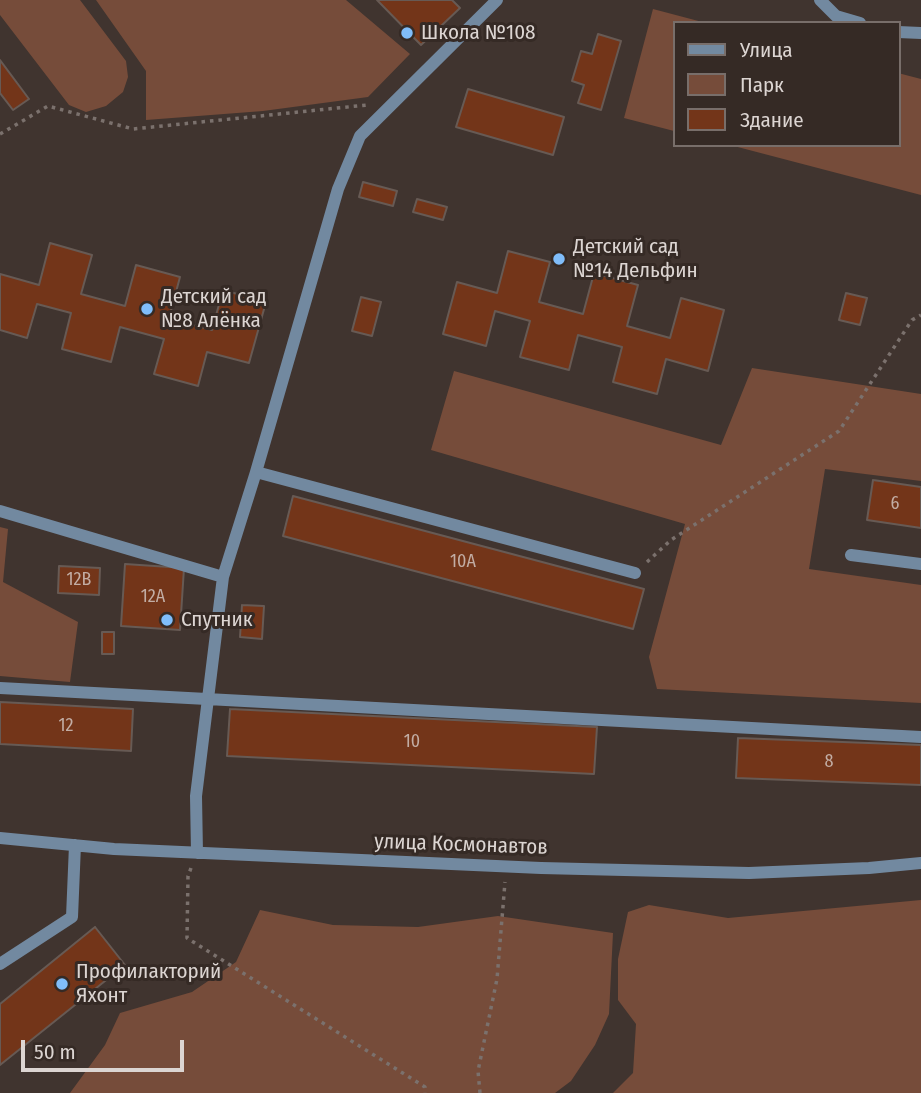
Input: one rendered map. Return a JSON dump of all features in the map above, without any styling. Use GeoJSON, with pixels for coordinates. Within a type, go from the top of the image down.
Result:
{"type":"FeatureCollection","features":[{"type":"Feature","properties":{"kind":"street"},"geometry":{"type":"LineString","coordinates":[[197,853],[195,796],[223,577],[338,189],[360,136],[497,0]]}},
{"type":"Feature","properties":{"kind":"street"},"geometry":{"type":"LineString","coordinates":[[820,0],[836,16],[853,21]]}},
{"type":"Feature","properties":{"kind":"street"},"geometry":{"type":"LineString","coordinates":[[900,32],[921,33]]}},
{"type":"Feature","properties":{"kind":"street"},"geometry":{"type":"LineString","coordinates":[[256,472],[635,573]]}},
{"type":"Feature","properties":{"kind":"street"},"geometry":{"type":"LineString","coordinates":[[0,511],[223,577]]}},
{"type":"Feature","properties":{"kind":"street"},"geometry":{"type":"LineString","coordinates":[[851,555],[921,564]]}},
{"type":"Feature","properties":{"kind":"street"},"geometry":{"type":"LineString","coordinates":[[0,688],[207,702],[921,737]]}},
{"type":"Feature","properties":{"kind":"street","name":"улица Космонавтов"},"geometry":{"type":"LineString","coordinates":[[0,838],[197,853],[749,873],[921,863]]}},
{"type":"Feature","properties":{"kind":"street"},"geometry":{"type":"LineString","coordinates":[[0,964],[72,917],[75,845]]}},
{"type":"Feature","properties":{"kind":"path"},"geometry":{"type":"LineString","coordinates":[[0,134],[48,106],[133,129],[394,102]]}},
{"type":"Feature","properties":{"kind":"path"},"geometry":{"type":"LineString","coordinates":[[635,573],[671,540],[839,431],[912,320],[921,315]]}},
{"type":"Feature","properties":{"kind":"path"},"geometry":{"type":"LineString","coordinates":[[197,853],[188,876],[187,938],[425,1087],[425,1093]]}},
{"type":"Feature","properties":{"kind":"path"},"geometry":{"type":"LineString","coordinates":[[480,1093],[478,1071],[497,979],[506,866]]}},
{"type":"Feature","properties":{"kind":"green space"},"geometry":{"type":"Polygon","coordinates":[[[0,0],[80,0],[126,61],[128,77],[123,92],[106,106],[86,112],[69,105],[0,15],[0,0]]]}},
{"type":"Feature","properties":{"kind":"green space"},"geometry":{"type":"Polygon","coordinates":[[[96,0],[346,0],[410,54],[368,97],[263,111],[146,120],[146,71],[96,0]]]}},
{"type":"Feature","properties":{"kind":"green space"},"geometry":{"type":"Polygon","coordinates":[[[653,9],[698,21],[673,21],[673,131],[624,118],[653,9]]]}},
{"type":"Feature","properties":{"kind":"green space"},"geometry":{"type":"Polygon","coordinates":[[[900,74],[921,79],[921,195],[738,147],[900,147],[900,74]]]}},
{"type":"Feature","properties":{"kind":"green space"},"geometry":{"type":"Polygon","coordinates":[[[752,368],[921,394],[921,481],[825,469],[809,569],[921,585],[921,703],[657,689],[649,657],[685,524],[431,450],[454,371],[721,445],[752,368]]]}},
{"type":"Feature","properties":{"kind":"green space"},"geometry":{"type":"Polygon","coordinates":[[[0,527],[8,529],[3,582],[78,622],[70,682],[0,676],[0,527]]]}},
{"type":"Feature","properties":{"kind":"green space"},"geometry":{"type":"Polygon","coordinates":[[[921,900],[921,1093],[613,1093],[633,1073],[636,1024],[618,1000],[618,959],[628,912],[649,905],[728,918],[921,900]]]}},
{"type":"Feature","properties":{"kind":"green space"},"geometry":{"type":"Polygon","coordinates":[[[260,910],[333,925],[418,927],[498,916],[613,933],[609,1014],[595,1045],[571,1081],[555,1093],[70,1093],[105,1045],[120,1013],[192,992],[236,962],[260,910]]]}},
{"type":"Feature","properties":{"kind":"building"},"geometry":{"type":"Polygon","coordinates":[[[377,0],[452,0],[460,8],[421,45],[377,0]]]}},
{"type":"Feature","properties":{"kind":"building"},"geometry":{"type":"Polygon","coordinates":[[[598,34],[621,41],[601,110],[578,103],[584,85],[572,81],[581,51],[592,54],[598,34]]]}},
{"type":"Feature","properties":{"kind":"building"},"geometry":{"type":"Polygon","coordinates":[[[0,60],[29,99],[13,110],[0,93],[0,60]]]}},
{"type":"Feature","properties":{"kind":"building"},"geometry":{"type":"Polygon","coordinates":[[[468,89],[564,117],[553,155],[456,127],[468,89]]]}},
{"type":"Feature","properties":{"kind":"building"},"geometry":{"type":"Polygon","coordinates":[[[363,182],[397,191],[393,206],[359,197],[363,182]]]}},
{"type":"Feature","properties":{"kind":"building"},"geometry":{"type":"Polygon","coordinates":[[[417,199],[447,207],[443,220],[413,212],[417,199]]]}},
{"type":"Feature","properties":{"kind":"building"},"geometry":{"type":"Polygon","coordinates":[[[50,243],[92,255],[81,294],[125,306],[136,265],[180,277],[169,318],[212,330],[223,290],[266,302],[249,363],[207,352],[198,386],[154,374],[164,339],[120,327],[111,362],[62,349],[71,313],[37,304],[27,338],[0,330],[0,274],[39,285],[50,243]]]}},
{"type":"Feature","properties":{"kind":"building"},"geometry":{"type":"Polygon","coordinates":[[[508,251],[550,262],[539,302],[583,314],[594,273],[638,285],[627,326],[670,338],[681,298],[724,310],[708,371],[666,359],[657,394],[613,382],[622,347],[578,335],[569,370],[520,357],[530,321],[495,311],[486,346],[443,334],[457,282],[497,293],[508,251]]]}},
{"type":"Feature","properties":{"kind":"building"},"geometry":{"type":"Polygon","coordinates":[[[846,293],[867,298],[860,325],[839,320],[846,293]]]}},
{"type":"Feature","properties":{"kind":"building"},"geometry":{"type":"Polygon","coordinates":[[[361,297],[381,302],[372,336],[352,331],[361,297]]]}},
{"type":"Feature","properties":{"kind":"building"},"geometry":{"type":"Polygon","coordinates":[[[873,480],[921,487],[921,528],[867,520],[873,480]]]}},
{"type":"Feature","properties":{"kind":"building"},"geometry":{"type":"Polygon","coordinates":[[[293,496],[644,589],[633,629],[283,536],[293,496]]]}},
{"type":"Feature","properties":{"kind":"building"},"geometry":{"type":"Polygon","coordinates":[[[125,564],[184,568],[180,630],[121,626],[125,564]]]}},
{"type":"Feature","properties":{"kind":"building"},"geometry":{"type":"Polygon","coordinates":[[[59,566],[100,568],[99,595],[58,593],[59,566]]]}},
{"type":"Feature","properties":{"kind":"building"},"geometry":{"type":"Polygon","coordinates":[[[242,605],[264,606],[262,639],[240,637],[242,605]]]}},
{"type":"Feature","properties":{"kind":"building"},"geometry":{"type":"Polygon","coordinates":[[[102,632],[114,632],[114,654],[102,654],[102,632]]]}},
{"type":"Feature","properties":{"kind":"building"},"geometry":{"type":"Polygon","coordinates":[[[0,702],[133,709],[131,751],[0,744],[0,702]]]}},
{"type":"Feature","properties":{"kind":"building"},"geometry":{"type":"Polygon","coordinates":[[[230,709],[597,727],[594,774],[227,756],[230,709]]]}},
{"type":"Feature","properties":{"kind":"building"},"geometry":{"type":"Polygon","coordinates":[[[738,738],[921,745],[921,785],[736,778],[738,738]]]}},
{"type":"Feature","properties":{"kind":"building","name":"Профилакторий Яхонт"},"geometry":{"type":"Polygon","coordinates":[[[95,927],[125,965],[0,1065],[0,1004],[95,927]]]}},
{"type":"Feature","properties":{"kind":"place","name":"Школа №108"},"geometry":{"type":"Point","coordinates":[407,33]}},
{"type":"Feature","properties":{"kind":"place","name":"Детский сад №14 Дельфин"},"geometry":{"type":"Point","coordinates":[559,259]}},
{"type":"Feature","properties":{"kind":"place","name":"Детский сад №8 Алёнка"},"geometry":{"type":"Point","coordinates":[147,309]}},
{"type":"Feature","properties":{"kind":"place","name":"Спутник"},"geometry":{"type":"Point","coordinates":[167,620]}},
{"type":"Feature","properties":{"kind":"place","name":"Профилакторий Яхонт"},"geometry":{"type":"Point","coordinates":[62,984]}}]}
